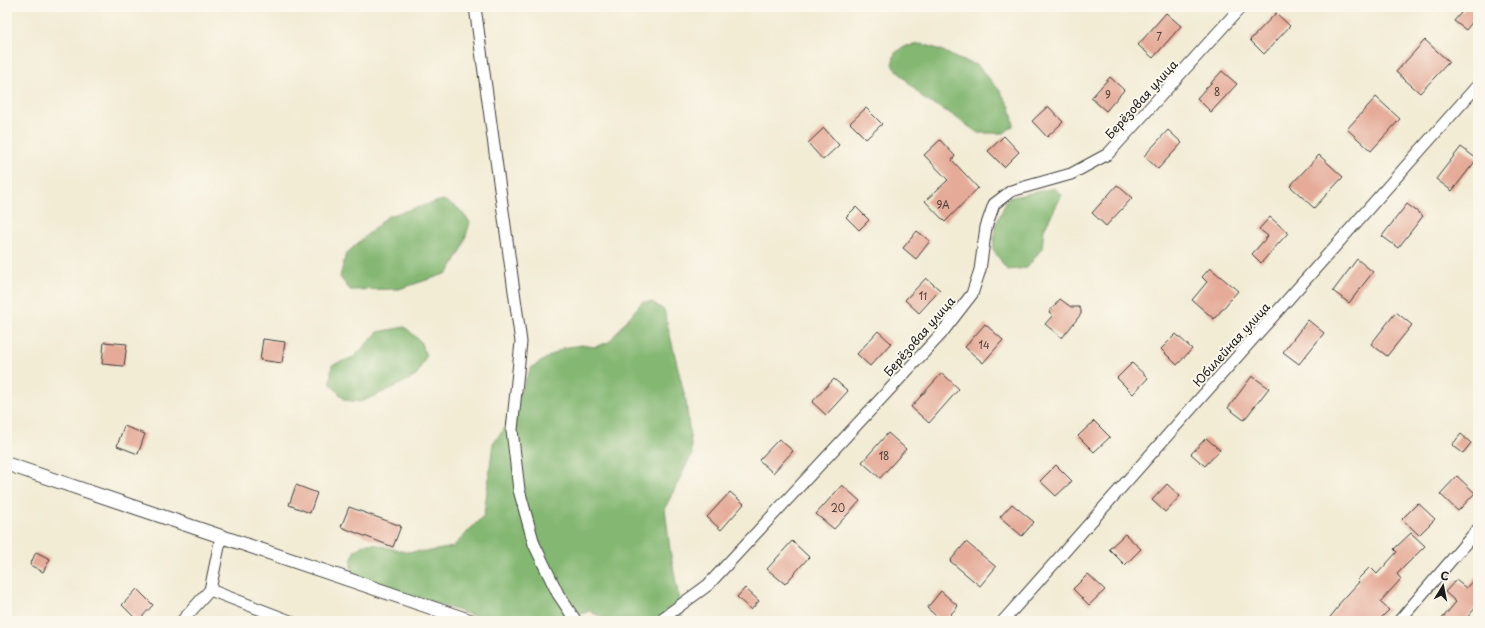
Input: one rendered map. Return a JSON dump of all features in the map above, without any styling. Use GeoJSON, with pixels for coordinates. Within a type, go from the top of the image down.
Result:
{"type":"FeatureCollection","features":[{"type":"Feature","properties":{"kind":"street"},"geometry":{"type":"LineString","coordinates":[[475,7],[521,342],[512,430],[519,490],[534,544],[558,594],[576,621]]}},
{"type":"Feature","properties":{"kind":"street","name":"Берёзовая улица"},"geometry":{"type":"LineString","coordinates":[[659,621],[708,585],[941,334],[972,294],[980,270],[986,227],[994,204],[1011,191],[1071,174],[1108,154],[1241,7]]}},
{"type":"Feature","properties":{"kind":"street","name":"Юбилейная улица"},"geometry":{"type":"LineString","coordinates":[[1003,621],[1478,85]]}},
{"type":"Feature","properties":{"kind":"street"},"geometry":{"type":"LineString","coordinates":[[7,464],[471,621]]}},
{"type":"Feature","properties":{"kind":"street"},"geometry":{"type":"LineString","coordinates":[[1399,621],[1478,529]]}},
{"type":"Feature","properties":{"kind":"street"},"geometry":{"type":"LineString","coordinates":[[182,621],[210,590],[221,537]]}},
{"type":"Feature","properties":{"kind":"street"},"geometry":{"type":"LineString","coordinates":[[210,590],[290,621]]}},
{"type":"Feature","properties":{"kind":"green space"},"geometry":{"type":"Polygon","coordinates":[[[923,44],[941,50],[958,59],[977,65],[1000,91],[1010,107],[1014,125],[1004,133],[978,133],[951,114],[924,99],[892,65],[895,53],[906,46],[923,44]]]}},
{"type":"Feature","properties":{"kind":"green space"},"geometry":{"type":"Polygon","coordinates":[[[1054,188],[1062,195],[1044,229],[1042,248],[1027,268],[1007,270],[993,249],[995,226],[1008,198],[1054,188]]]}},
{"type":"Feature","properties":{"kind":"green space"},"geometry":{"type":"Polygon","coordinates":[[[443,200],[458,208],[470,222],[462,249],[448,273],[399,289],[350,290],[340,277],[346,254],[388,216],[443,200]]]}},
{"type":"Feature","properties":{"kind":"green space"},"geometry":{"type":"Polygon","coordinates":[[[642,302],[652,302],[664,310],[686,402],[692,454],[665,508],[670,550],[683,621],[610,621],[589,611],[563,621],[490,621],[356,578],[353,575],[351,568],[352,557],[355,550],[365,544],[374,544],[405,552],[431,551],[453,547],[484,515],[493,443],[503,431],[531,368],[563,348],[581,345],[595,347],[609,342],[642,302]]]}},
{"type":"Feature","properties":{"kind":"green space"},"geometry":{"type":"Polygon","coordinates":[[[405,327],[420,341],[426,356],[416,376],[360,402],[345,400],[330,383],[332,365],[354,357],[378,332],[405,327]]]}},
{"type":"Feature","properties":{"kind":"building"},"geometry":{"type":"Polygon","coordinates":[[[1466,7],[1478,7],[1478,15],[1466,30],[1454,21],[1466,7]]]}},
{"type":"Feature","properties":{"kind":"building"},"geometry":{"type":"Polygon","coordinates":[[[1166,13],[1181,26],[1153,58],[1138,45],[1166,13]]]}},
{"type":"Feature","properties":{"kind":"building"},"geometry":{"type":"Polygon","coordinates":[[[1276,13],[1290,26],[1264,54],[1250,40],[1276,13]]]}},
{"type":"Feature","properties":{"kind":"building"},"geometry":{"type":"Polygon","coordinates":[[[1425,40],[1449,62],[1420,93],[1396,72],[1425,40]]]}},
{"type":"Feature","properties":{"kind":"building"},"geometry":{"type":"Polygon","coordinates":[[[1222,71],[1237,84],[1211,112],[1197,98],[1222,71]]]}},
{"type":"Feature","properties":{"kind":"building"},"geometry":{"type":"Polygon","coordinates":[[[1110,77],[1124,90],[1106,111],[1091,98],[1110,77]]]}},
{"type":"Feature","properties":{"kind":"building"},"geometry":{"type":"Polygon","coordinates":[[[1376,97],[1400,119],[1371,151],[1347,129],[1376,97]]]}},
{"type":"Feature","properties":{"kind":"building"},"geometry":{"type":"Polygon","coordinates":[[[1048,106],[1063,122],[1047,137],[1032,121],[1048,106]]]}},
{"type":"Feature","properties":{"kind":"building"},"geometry":{"type":"Polygon","coordinates":[[[866,108],[882,124],[866,139],[850,123],[866,108]]]}},
{"type":"Feature","properties":{"kind":"building"},"geometry":{"type":"Polygon","coordinates":[[[824,128],[839,145],[823,160],[808,143],[824,128]]]}},
{"type":"Feature","properties":{"kind":"building"},"geometry":{"type":"Polygon","coordinates":[[[1168,130],[1182,143],[1158,169],[1144,156],[1168,130]]]}},
{"type":"Feature","properties":{"kind":"building"},"geometry":{"type":"Polygon","coordinates":[[[1004,136],[1019,152],[1004,167],[988,151],[1004,136]]]}},
{"type":"Feature","properties":{"kind":"building"},"geometry":{"type":"Polygon","coordinates":[[[940,140],[955,156],[952,160],[978,188],[945,222],[925,201],[948,180],[924,155],[940,140]]]}},
{"type":"Feature","properties":{"kind":"building"},"geometry":{"type":"Polygon","coordinates":[[[1461,147],[1477,159],[1452,191],[1436,179],[1461,147]]]}},
{"type":"Feature","properties":{"kind":"building"},"geometry":{"type":"Polygon","coordinates":[[[1319,155],[1343,177],[1314,208],[1290,186],[1319,155]]]}},
{"type":"Feature","properties":{"kind":"building"},"geometry":{"type":"Polygon","coordinates":[[[1117,185],[1132,198],[1106,226],[1092,213],[1117,185]]]}},
{"type":"Feature","properties":{"kind":"building"},"geometry":{"type":"Polygon","coordinates":[[[1407,204],[1423,216],[1398,248],[1382,236],[1407,204]]]}},
{"type":"Feature","properties":{"kind":"building"},"geometry":{"type":"Polygon","coordinates":[[[856,207],[869,220],[859,230],[846,217],[856,207]]]}},
{"type":"Feature","properties":{"kind":"building"},"geometry":{"type":"Polygon","coordinates":[[[1270,217],[1288,233],[1261,263],[1252,254],[1268,236],[1259,229],[1270,217]]]}},
{"type":"Feature","properties":{"kind":"building"},"geometry":{"type":"Polygon","coordinates":[[[917,231],[930,241],[916,259],[903,248],[917,231]]]}},
{"type":"Feature","properties":{"kind":"building"},"geometry":{"type":"Polygon","coordinates":[[[1357,259],[1373,272],[1349,303],[1333,291],[1357,259]]]}},
{"type":"Feature","properties":{"kind":"building"},"geometry":{"type":"Polygon","coordinates":[[[1210,268],[1238,291],[1214,319],[1192,300],[1207,282],[1202,277],[1210,268]]]}},
{"type":"Feature","properties":{"kind":"building"},"geometry":{"type":"Polygon","coordinates":[[[926,278],[940,290],[919,313],[905,300],[926,278]]]}},
{"type":"Feature","properties":{"kind":"building"},"geometry":{"type":"Polygon","coordinates":[[[1060,299],[1071,307],[1079,307],[1081,310],[1081,314],[1062,338],[1045,324],[1053,315],[1049,312],[1060,299]]]}},
{"type":"Feature","properties":{"kind":"building"},"geometry":{"type":"Polygon","coordinates":[[[1396,312],[1412,325],[1387,356],[1371,344],[1396,312]]]}},
{"type":"Feature","properties":{"kind":"building"},"geometry":{"type":"Polygon","coordinates":[[[1308,320],[1324,333],[1299,364],[1283,352],[1308,320]]]}},
{"type":"Feature","properties":{"kind":"building"},"geometry":{"type":"Polygon","coordinates":[[[985,324],[1003,340],[983,363],[965,347],[985,324]]]}},
{"type":"Feature","properties":{"kind":"building"},"geometry":{"type":"Polygon","coordinates":[[[878,331],[891,343],[870,366],[857,354],[878,331]]]}},
{"type":"Feature","properties":{"kind":"building"},"geometry":{"type":"Polygon","coordinates":[[[1176,334],[1192,349],[1177,365],[1161,349],[1176,334]]]}},
{"type":"Feature","properties":{"kind":"building"},"geometry":{"type":"Polygon","coordinates":[[[263,339],[285,342],[282,363],[260,360],[263,339]]]}},
{"type":"Feature","properties":{"kind":"building"},"geometry":{"type":"Polygon","coordinates":[[[104,342],[127,344],[124,366],[102,364],[104,342]]]}},
{"type":"Feature","properties":{"kind":"building"},"geometry":{"type":"Polygon","coordinates":[[[1132,363],[1148,378],[1133,394],[1117,378],[1132,363]]]}},
{"type":"Feature","properties":{"kind":"building"},"geometry":{"type":"Polygon","coordinates":[[[942,373],[959,389],[929,423],[911,407],[942,373]]]}},
{"type":"Feature","properties":{"kind":"building"},"geometry":{"type":"Polygon","coordinates":[[[1252,376],[1269,388],[1244,420],[1228,408],[1252,376]]]}},
{"type":"Feature","properties":{"kind":"building"},"geometry":{"type":"Polygon","coordinates":[[[834,379],[848,391],[826,415],[812,402],[834,379]]]}},
{"type":"Feature","properties":{"kind":"building"},"geometry":{"type":"Polygon","coordinates":[[[1094,421],[1110,437],[1094,452],[1078,436],[1094,421]]]}},
{"type":"Feature","properties":{"kind":"building"},"geometry":{"type":"Polygon","coordinates":[[[124,426],[145,434],[138,454],[117,446],[124,426]]]}},
{"type":"Feature","properties":{"kind":"building"},"geometry":{"type":"Polygon","coordinates":[[[888,433],[906,449],[880,478],[862,462],[888,433]]]}},
{"type":"Feature","properties":{"kind":"building"},"geometry":{"type":"Polygon","coordinates":[[[1461,434],[1471,443],[1463,453],[1452,445],[1461,434]]]}},
{"type":"Feature","properties":{"kind":"building"},"geometry":{"type":"Polygon","coordinates":[[[1206,438],[1220,450],[1205,466],[1191,454],[1206,438]]]}},
{"type":"Feature","properties":{"kind":"building"},"geometry":{"type":"Polygon","coordinates":[[[779,439],[793,451],[773,473],[759,460],[779,439]]]}},
{"type":"Feature","properties":{"kind":"building"},"geometry":{"type":"Polygon","coordinates":[[[1056,465],[1072,481],[1056,496],[1040,481],[1056,465]]]}},
{"type":"Feature","properties":{"kind":"building"},"geometry":{"type":"Polygon","coordinates":[[[1457,476],[1475,493],[1458,511],[1440,494],[1457,476]]]}},
{"type":"Feature","properties":{"kind":"building"},"geometry":{"type":"Polygon","coordinates":[[[1167,484],[1180,496],[1165,512],[1152,500],[1167,484]]]}},
{"type":"Feature","properties":{"kind":"building"},"geometry":{"type":"Polygon","coordinates":[[[296,485],[317,493],[310,513],[289,505],[296,485]]]}},
{"type":"Feature","properties":{"kind":"building"},"geometry":{"type":"Polygon","coordinates":[[[842,485],[860,501],[834,529],[816,514],[842,485]]]}},
{"type":"Feature","properties":{"kind":"building"},"geometry":{"type":"Polygon","coordinates":[[[730,492],[744,504],[721,530],[707,517],[730,492]]]}},
{"type":"Feature","properties":{"kind":"building"},"geometry":{"type":"Polygon","coordinates":[[[1418,503],[1435,519],[1419,535],[1402,519],[1418,503]]]}},
{"type":"Feature","properties":{"kind":"building"},"geometry":{"type":"Polygon","coordinates":[[[1012,504],[1034,522],[1022,536],[1000,517],[1012,504]]]}},
{"type":"Feature","properties":{"kind":"building"},"geometry":{"type":"Polygon","coordinates":[[[349,507],[401,526],[393,547],[341,527],[349,507]]]}},
{"type":"Feature","properties":{"kind":"building"},"geometry":{"type":"Polygon","coordinates":[[[1411,533],[1425,546],[1397,574],[1401,579],[1380,602],[1389,610],[1378,621],[1327,621],[1339,606],[1338,605],[1359,582],[1357,580],[1370,567],[1377,574],[1397,552],[1394,549],[1411,533]]]}},
{"type":"Feature","properties":{"kind":"building"},"geometry":{"type":"Polygon","coordinates":[[[1125,534],[1141,549],[1125,565],[1109,549],[1125,534]]]}},
{"type":"Feature","properties":{"kind":"building"},"geometry":{"type":"Polygon","coordinates":[[[792,541],[809,557],[785,584],[767,569],[792,541]]]}},
{"type":"Feature","properties":{"kind":"building"},"geometry":{"type":"Polygon","coordinates":[[[966,542],[996,567],[980,586],[950,561],[966,542]]]}},
{"type":"Feature","properties":{"kind":"building"},"geometry":{"type":"Polygon","coordinates":[[[36,552],[50,559],[43,572],[30,565],[36,552]]]}},
{"type":"Feature","properties":{"kind":"building"},"geometry":{"type":"Polygon","coordinates":[[[1088,574],[1105,590],[1089,605],[1073,589],[1088,574]]]}},
{"type":"Feature","properties":{"kind":"building"},"geometry":{"type":"Polygon","coordinates":[[[1478,575],[1478,605],[1464,621],[1440,621],[1456,602],[1445,592],[1456,580],[1466,588],[1478,575]]]}},
{"type":"Feature","properties":{"kind":"building"},"geometry":{"type":"Polygon","coordinates":[[[745,588],[759,601],[751,610],[737,597],[745,588]]]}},
{"type":"Feature","properties":{"kind":"building"},"geometry":{"type":"Polygon","coordinates":[[[137,589],[153,605],[138,621],[122,605],[137,589]]]}},
{"type":"Feature","properties":{"kind":"building"},"geometry":{"type":"Polygon","coordinates":[[[941,591],[958,606],[945,621],[942,621],[927,608],[941,591]]]}}]}
